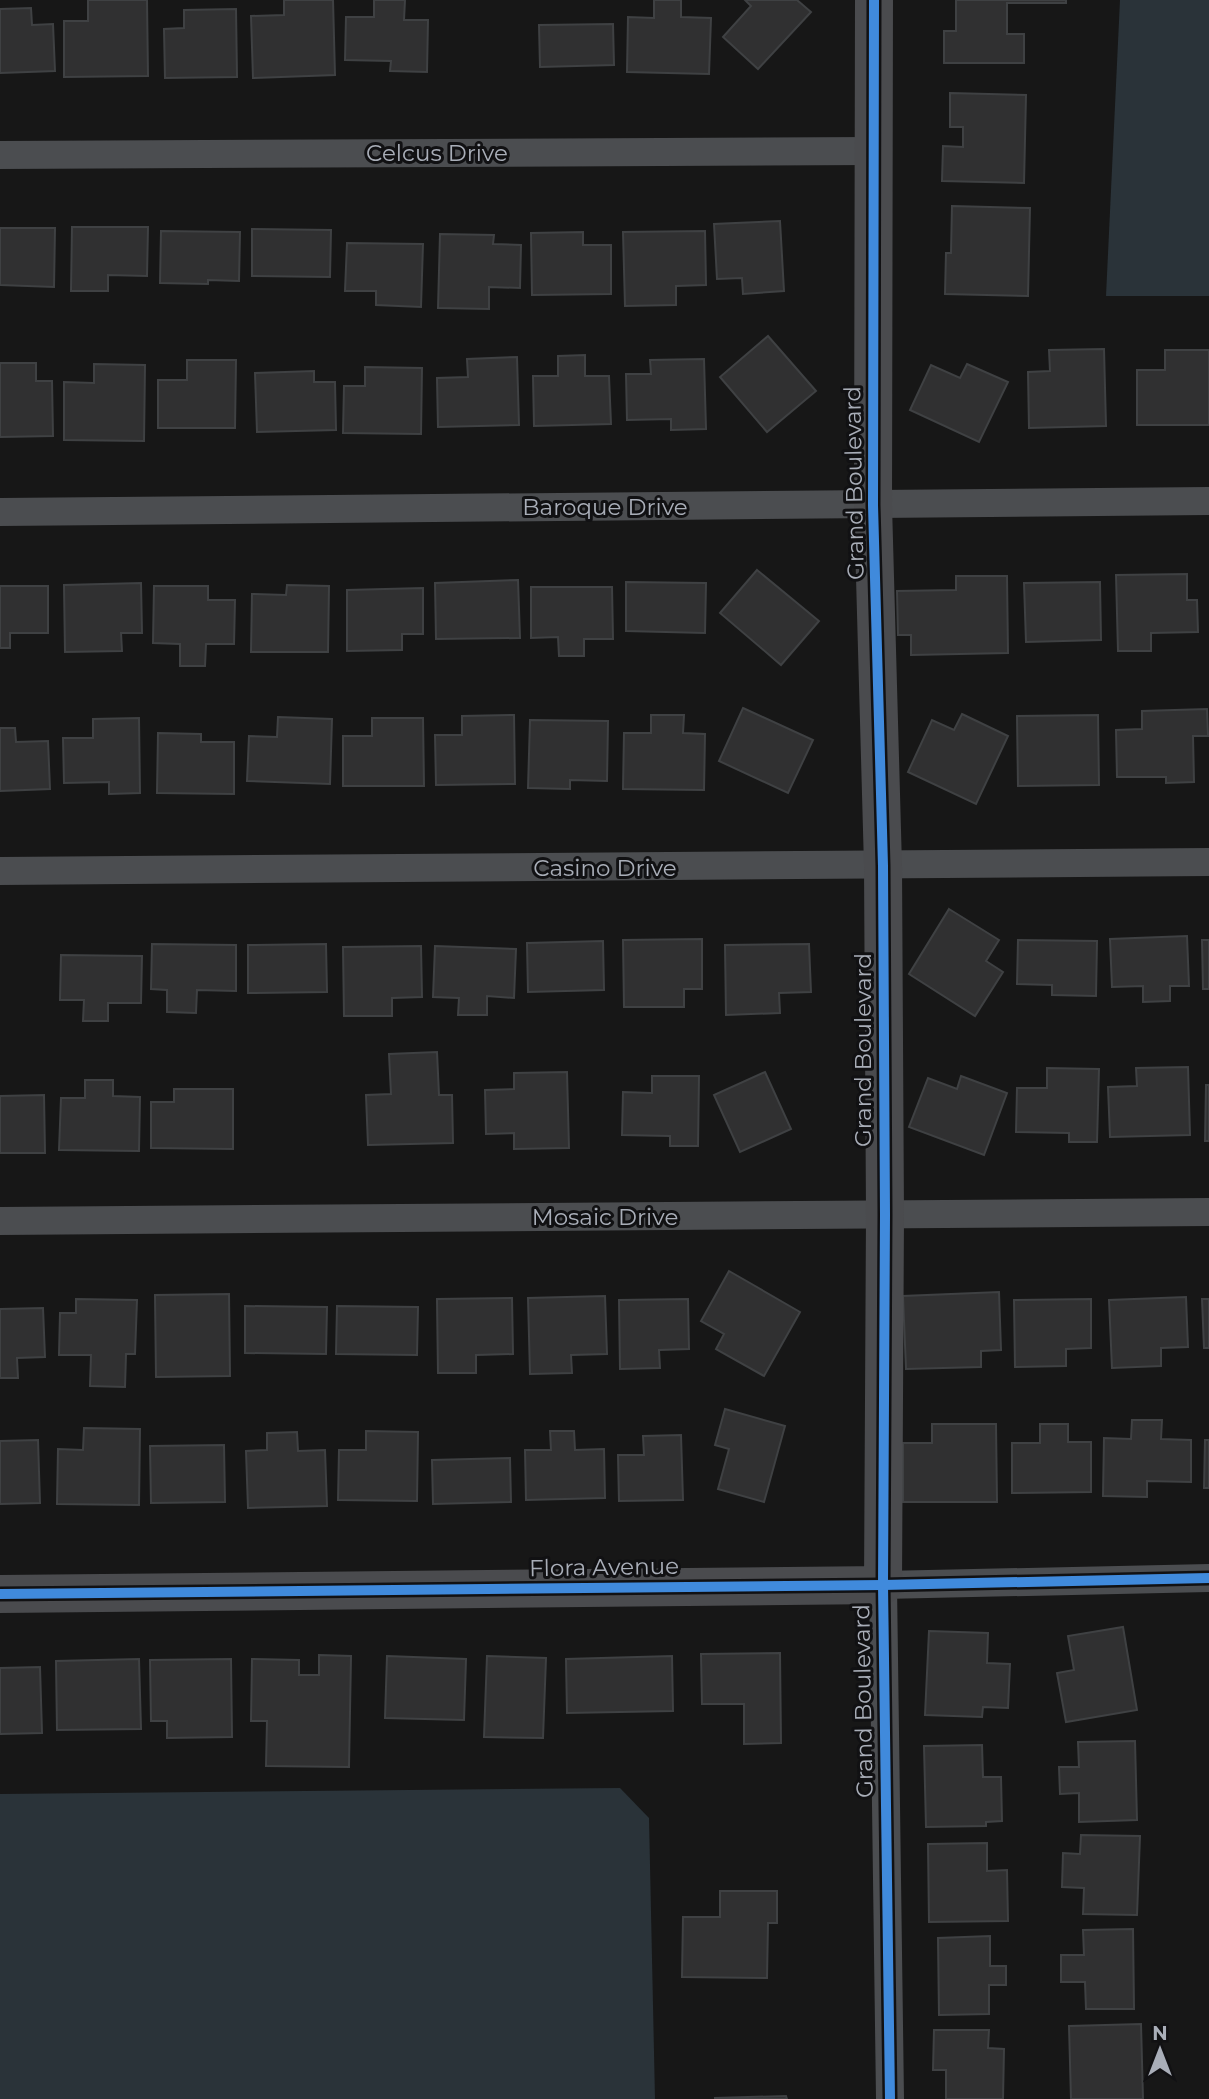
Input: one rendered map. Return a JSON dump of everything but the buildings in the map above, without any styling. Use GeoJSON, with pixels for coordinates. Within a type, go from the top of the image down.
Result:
{"type":"FeatureCollection","features":[{"type":"Feature","properties":{"kind":"street","name":"Grand Boulevard"},"geometry":{"type":"LineString","coordinates":[[874,0],[873,505],[883,866],[883,1585],[890,2099]]}},
{"type":"Feature","properties":{"kind":"street","name":"Celcus Drive"},"geometry":{"type":"LineString","coordinates":[[0,155],[874,151]]}},
{"type":"Feature","properties":{"kind":"street","name":"Baroque Drive"},"geometry":{"type":"LineString","coordinates":[[0,512],[1209,501]]}},
{"type":"Feature","properties":{"kind":"street","name":"Casino Drive"},"geometry":{"type":"LineString","coordinates":[[0,871],[1209,862]]}},
{"type":"Feature","properties":{"kind":"street","name":"Mosaic Drive"},"geometry":{"type":"LineString","coordinates":[[0,1221],[1209,1212]]}},
{"type":"Feature","properties":{"kind":"street","name":"Flora Avenue"},"geometry":{"type":"LineString","coordinates":[[0,1594],[883,1585],[1209,1578]]}},
{"type":"Feature","properties":{"kind":"shaded area"},"geometry":{"type":"Polygon","coordinates":[[[1120,0],[1209,0],[1209,296],[1106,296],[1120,0]]]}},
{"type":"Feature","properties":{"kind":"shaded area"},"geometry":{"type":"Polygon","coordinates":[[[620,1788],[649,1818],[655,2099],[0,2099],[0,1794],[620,1788]]]}},
{"type":"Feature","properties":{"kind":"cycle path"},"geometry":{"type":"LineString","coordinates":[[874,0],[873,505],[883,866],[883,1585],[890,2099]]}},
{"type":"Feature","properties":{"kind":"cycle path"},"geometry":{"type":"LineString","coordinates":[[0,1594],[883,1585],[1209,1578]]}}]}
